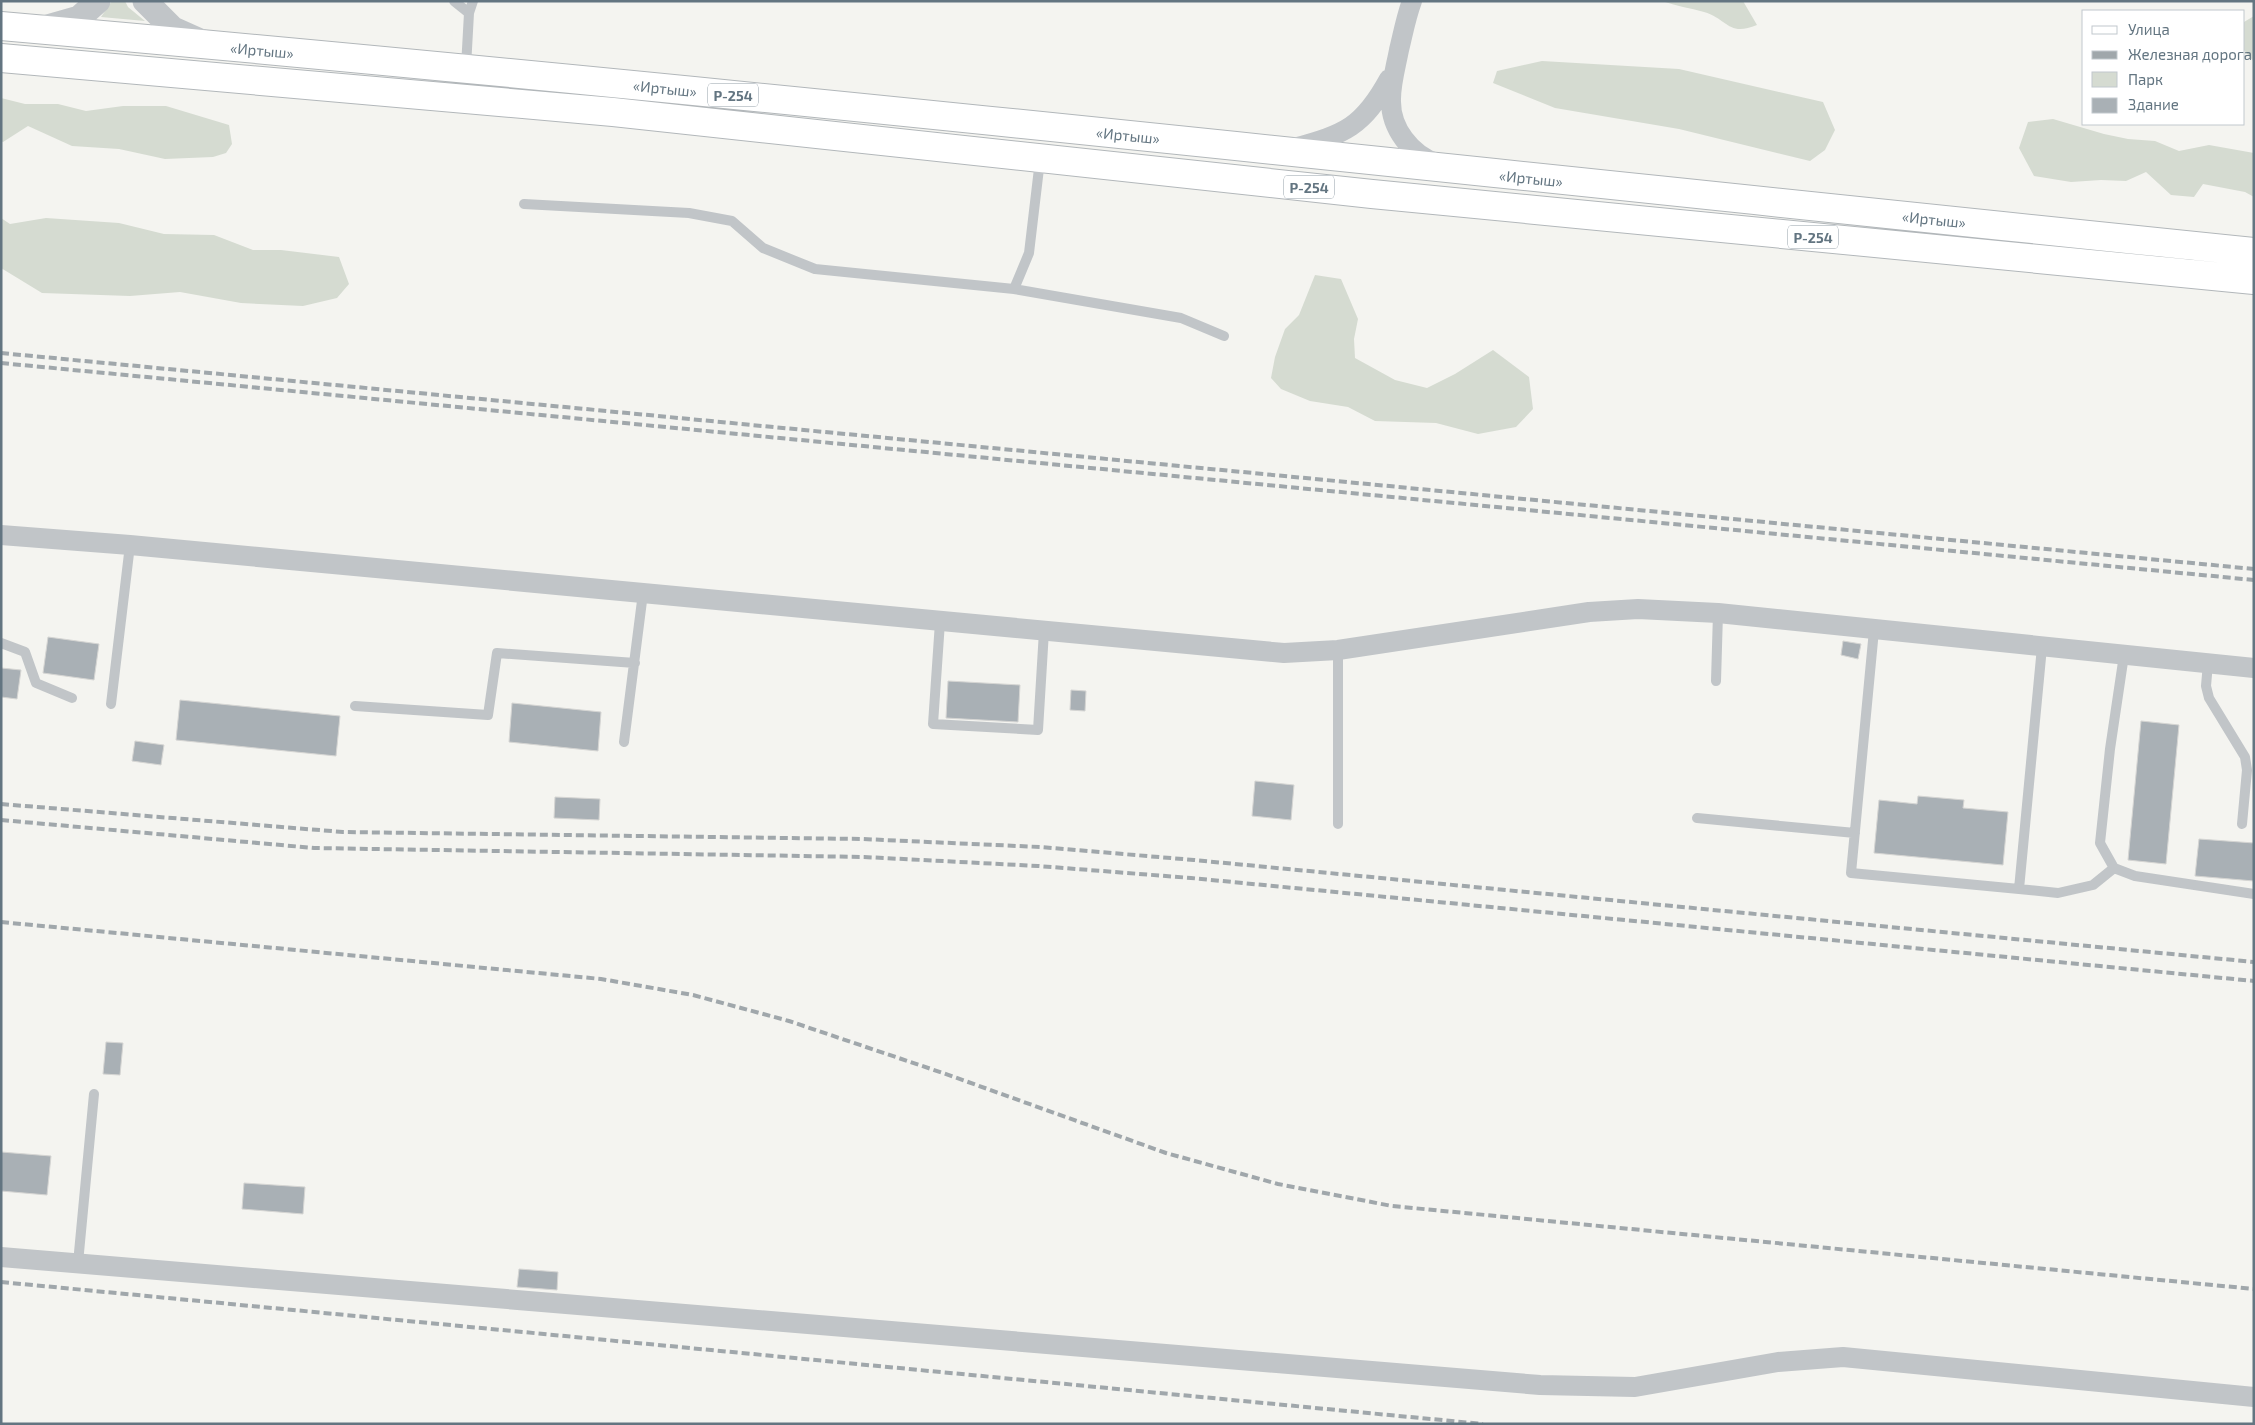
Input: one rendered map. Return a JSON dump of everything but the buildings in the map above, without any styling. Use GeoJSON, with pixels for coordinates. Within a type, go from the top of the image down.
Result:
{"type":"FeatureCollection","features":[{"type":"Feature","properties":{"kind":"main road","name":"«Иртыш»"},"geometry":{"type":"LineString","coordinates":[[1,26],[206,44],[946,116],[2254,252]]}},
{"type":"Feature","properties":{"kind":"main road","name":"«Иртыш»"},"geometry":{"type":"LineString","coordinates":[[1,58],[613,112],[1372,194],[2254,280]]}},
{"type":"Feature","properties":{"kind":"street"},"geometry":{"type":"LineString","coordinates":[[38,30],[79,18],[98,1]]}},
{"type":"Feature","properties":{"kind":"street"},"geometry":{"type":"LineString","coordinates":[[145,1],[173,29],[206,44]]}},
{"type":"Feature","properties":{"kind":"street"},"geometry":{"type":"LineString","coordinates":[[1412,1],[1395,68],[1391,100],[1392,113],[1400,132],[1414,150],[1430,161],[1463,171]]}},
{"type":"Feature","properties":{"kind":"street"},"geometry":{"type":"LineString","coordinates":[[1284,152],[1335,137],[1357,123],[1377,102],[1395,68]]}},
{"type":"Feature","properties":{"kind":"street"},"geometry":{"type":"LineString","coordinates":[[1,535],[130,545],[1284,653],[1338,650],[1589,612],[1638,609],[1718,613],[2254,668]]}},
{"type":"Feature","properties":{"kind":"street"},"geometry":{"type":"LineString","coordinates":[[1,1257],[1540,1385],[1635,1387],[1778,1362],[1842,1358],[2254,1397]]}},
{"type":"Feature","properties":{"kind":"lane"},"geometry":{"type":"LineString","coordinates":[[454,1],[469,13]]}},
{"type":"Feature","properties":{"kind":"lane"},"geometry":{"type":"LineString","coordinates":[[466,69],[469,13],[473,1]]}},
{"type":"Feature","properties":{"kind":"lane"},"geometry":{"type":"LineString","coordinates":[[1014,289],[1029,253],[1040,159]]}},
{"type":"Feature","properties":{"kind":"lane"},"geometry":{"type":"LineString","coordinates":[[524,204],[689,213],[732,221],[763,248],[815,269],[1014,289],[1181,318],[1224,336]]}},
{"type":"Feature","properties":{"kind":"lane"},"geometry":{"type":"LineString","coordinates":[[111,704],[130,545]]}},
{"type":"Feature","properties":{"kind":"lane"},"geometry":{"type":"LineString","coordinates":[[624,742],[643,593]]}},
{"type":"Feature","properties":{"kind":"lane"},"geometry":{"type":"LineString","coordinates":[[1716,681],[1718,613]]}},
{"type":"Feature","properties":{"kind":"lane"},"geometry":{"type":"LineString","coordinates":[[940,622],[934,724],[1038,730],[1044,631]]}},
{"type":"Feature","properties":{"kind":"lane"},"geometry":{"type":"LineString","coordinates":[[1874,630],[1851,874],[2058,893],[2094,885],[2114,868]]}},
{"type":"Feature","properties":{"kind":"lane"},"geometry":{"type":"LineString","coordinates":[[1,643],[25,652],[36,683],[72,698]]}},
{"type":"Feature","properties":{"kind":"lane"},"geometry":{"type":"LineString","coordinates":[[2019,889],[2042,646]]}},
{"type":"Feature","properties":{"kind":"lane"},"geometry":{"type":"LineString","coordinates":[[1338,650],[1338,824]]}},
{"type":"Feature","properties":{"kind":"lane"},"geometry":{"type":"LineString","coordinates":[[355,706],[488,715],[497,653],[635,663]]}},
{"type":"Feature","properties":{"kind":"lane"},"geometry":{"type":"LineString","coordinates":[[2124,655],[2110,749],[2100,842],[2114,868],[2135,876],[2254,894]]}},
{"type":"Feature","properties":{"kind":"lane"},"geometry":{"type":"LineString","coordinates":[[2208,664],[2206,686],[2209,698],[2245,758],[2247,770],[2242,824]]}},
{"type":"Feature","properties":{"kind":"lane"},"geometry":{"type":"LineString","coordinates":[[1697,818],[1855,833]]}},
{"type":"Feature","properties":{"kind":"lane"},"geometry":{"type":"LineString","coordinates":[[78,1264],[94,1094]]}},
{"type":"Feature","properties":{"kind":"green space"},"geometry":{"type":"Polygon","coordinates":[[[112,1],[125,1],[128,7],[145,21],[101,17],[112,1]]]}},
{"type":"Feature","properties":{"kind":"green space"},"geometry":{"type":"Polygon","coordinates":[[[1662,1],[1743,1],[1757,25],[1740,29],[1734,28],[1704,12],[1662,1]]]}},
{"type":"Feature","properties":{"kind":"green space"},"geometry":{"type":"Polygon","coordinates":[[[2254,16],[2254,62],[2245,51],[2245,21],[2254,16]]]}},
{"type":"Feature","properties":{"kind":"green space"},"geometry":{"type":"Polygon","coordinates":[[[1542,61],[1679,69],[1823,102],[1835,130],[1825,150],[1810,161],[1679,129],[1555,108],[1493,83],[1497,71],[1542,61]]]}},
{"type":"Feature","properties":{"kind":"green space"},"geometry":{"type":"Polygon","coordinates":[[[1,98],[25,104],[58,104],[86,111],[123,106],[166,106],[229,125],[232,144],[226,153],[213,157],[165,159],[119,149],[72,146],[28,126],[3,142],[1,141],[1,98]]]}},
{"type":"Feature","properties":{"kind":"green space"},"geometry":{"type":"Polygon","coordinates":[[[2053,119],[2104,134],[2128,139],[2155,141],[2179,151],[2209,145],[2254,153],[2254,197],[2245,192],[2203,184],[2194,197],[2171,195],[2146,172],[2126,181],[2071,182],[2034,176],[2019,148],[2028,122],[2053,119]]]}},
{"type":"Feature","properties":{"kind":"green space"},"geometry":{"type":"Polygon","coordinates":[[[1,218],[10,224],[46,218],[119,223],[164,234],[214,235],[253,250],[281,250],[339,257],[349,284],[337,298],[303,306],[241,303],[180,292],[130,296],[42,293],[1,268],[1,218]]]}},
{"type":"Feature","properties":{"kind":"green space"},"geometry":{"type":"Polygon","coordinates":[[[1315,275],[1341,279],[1358,319],[1354,339],[1355,358],[1395,380],[1427,388],[1455,374],[1493,350],[1529,377],[1533,409],[1516,427],[1478,434],[1436,423],[1375,421],[1348,407],[1310,401],[1281,389],[1271,378],[1275,357],[1285,329],[1299,315],[1315,275]]]}},
{"type":"Feature","properties":{"kind":"railway"},"geometry":{"type":"LineString","coordinates":[[1,353],[2254,569]]}},
{"type":"Feature","properties":{"kind":"railway"},"geometry":{"type":"LineString","coordinates":[[1,363],[2254,580]]}},
{"type":"Feature","properties":{"kind":"railway"},"geometry":{"type":"LineString","coordinates":[[1,804],[343,832],[862,839],[1040,847],[1194,860],[2254,962]]}},
{"type":"Feature","properties":{"kind":"railway"},"geometry":{"type":"LineString","coordinates":[[1,820],[314,848],[864,857],[1038,866],[1191,878],[2254,981]]}},
{"type":"Feature","properties":{"kind":"railway"},"geometry":{"type":"LineString","coordinates":[[1,922],[601,979],[693,995],[789,1021],[943,1073],[1166,1153],[1278,1184],[1392,1206],[2254,1289]]}},
{"type":"Feature","properties":{"kind":"railway"},"geometry":{"type":"LineString","coordinates":[[1,1282],[1483,1424]]}}]}
